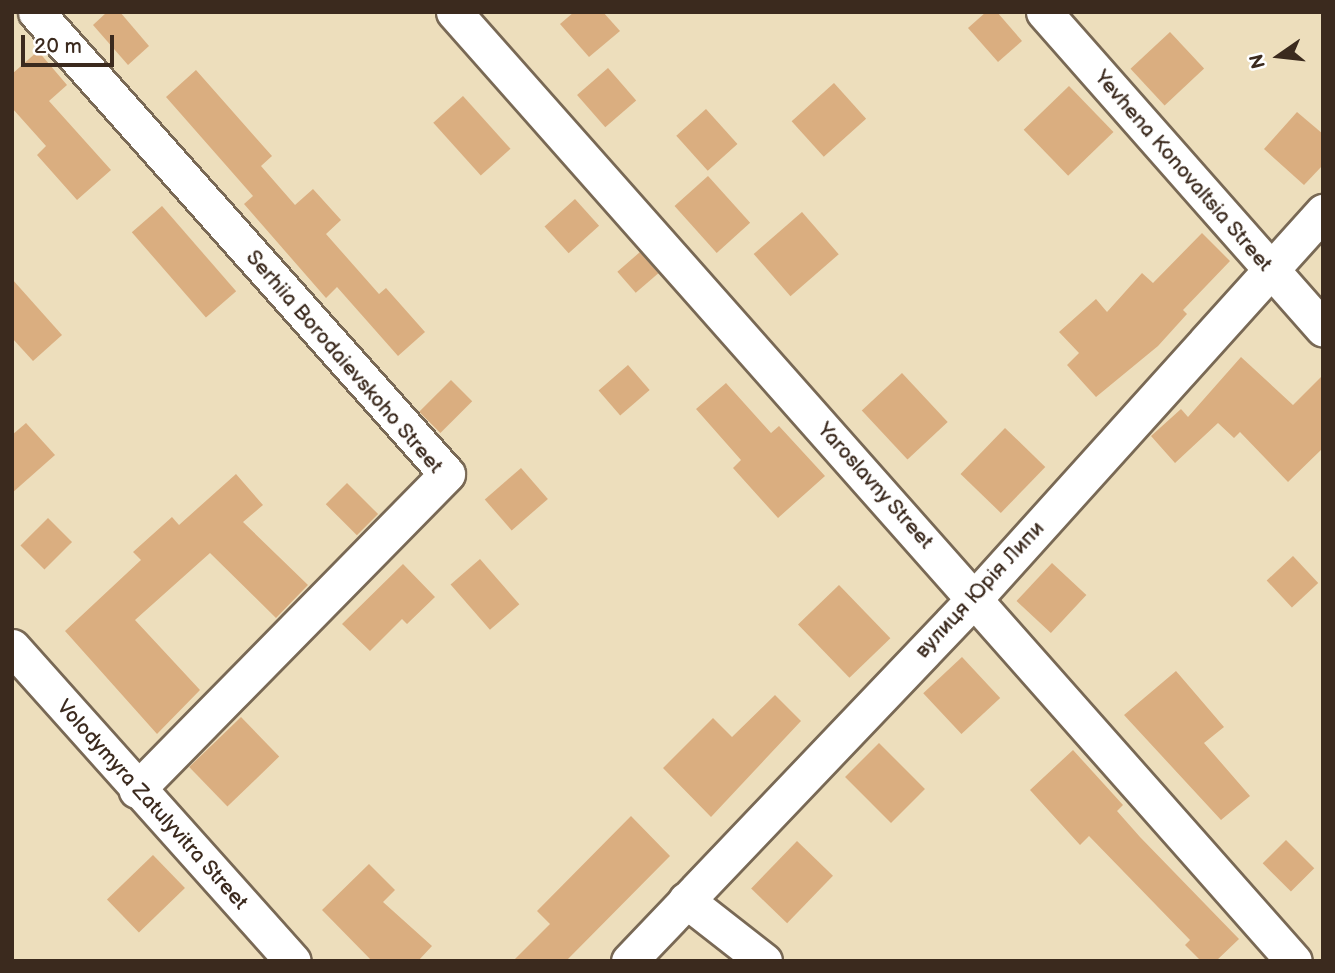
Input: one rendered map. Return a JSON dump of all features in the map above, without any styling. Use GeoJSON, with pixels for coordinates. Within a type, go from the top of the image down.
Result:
{"type":"FeatureCollection","features":[{"type":"Feature","properties":{"kind":"street","name":"Serhiia Borodaievskoho Street"},"geometry":{"type":"LineString","coordinates":[[36,12],[447,474],[136,790]]}},
{"type":"Feature","properties":{"kind":"street","name":"Yaroslavny Street"},"geometry":{"type":"LineString","coordinates":[[454,12],[1294,961]]}},
{"type":"Feature","properties":{"kind":"street","name":"Yevhena Konovaltsia Street"},"geometry":{"type":"LineString","coordinates":[[1044,12],[1323,329]]}},
{"type":"Feature","properties":{"kind":"street","name":"вулиця Юрія Липи"},"geometry":{"type":"LineString","coordinates":[[629,961],[975,598],[1323,212]]}},
{"type":"Feature","properties":{"kind":"street","name":"Volodymyra Zatulyvitra Street"},"geometry":{"type":"LineString","coordinates":[[12,647],[136,790],[293,961]]}},
{"type":"Feature","properties":{"kind":"street"},"geometry":{"type":"LineString","coordinates":[[686,900],[764,961]]}},
{"type":"Feature","properties":{"kind":"building"},"geometry":{"type":"Polygon","coordinates":[[[107,12],[120,12],[149,46],[128,65],[93,25],[107,12]]]}},
{"type":"Feature","properties":{"kind":"building"},"geometry":{"type":"Polygon","coordinates":[[[574,12],[603,12],[620,31],[589,57],[560,24],[574,12]]]}},
{"type":"Feature","properties":{"kind":"building"},"geometry":{"type":"Polygon","coordinates":[[[986,12],[997,12],[1022,41],[998,62],[968,28],[986,12]]]}},
{"type":"Feature","properties":{"kind":"building"},"geometry":{"type":"Polygon","coordinates":[[[1170,32],[1204,69],[1165,105],[1131,69],[1170,32]]]}},
{"type":"Feature","properties":{"kind":"building"},"geometry":{"type":"Polygon","coordinates":[[[38,51],[67,85],[49,101],[111,170],[77,200],[37,155],[46,146],[12,108],[12,74],[38,51]]]}},
{"type":"Feature","properties":{"kind":"building"},"geometry":{"type":"Polygon","coordinates":[[[608,68],[636,100],[605,127],[577,95],[608,68]]]}},
{"type":"Feature","properties":{"kind":"building"},"geometry":{"type":"Polygon","coordinates":[[[196,70],[272,156],[261,166],[295,205],[313,189],[341,220],[326,234],[379,294],[386,288],[425,332],[398,356],[337,287],[326,298],[244,204],[253,196],[166,97],[196,70]]]}},
{"type":"Feature","properties":{"kind":"building"},"geometry":{"type":"Polygon","coordinates":[[[834,83],[866,119],[824,157],[792,121],[834,83]]]}},
{"type":"Feature","properties":{"kind":"building"},"geometry":{"type":"Polygon","coordinates":[[[1069,86],[1113,132],[1068,176],[1024,130],[1069,86]]]}},
{"type":"Feature","properties":{"kind":"building"},"geometry":{"type":"Polygon","coordinates":[[[463,96],[511,149],[481,176],[433,123],[463,96]]]}},
{"type":"Feature","properties":{"kind":"building"},"geometry":{"type":"Polygon","coordinates":[[[706,109],[737,144],[708,171],[676,136],[706,109]]]}},
{"type":"Feature","properties":{"kind":"building"},"geometry":{"type":"Polygon","coordinates":[[[1297,112],[1323,134],[1323,165],[1304,185],[1264,149],[1297,112]]]}},
{"type":"Feature","properties":{"kind":"building"},"geometry":{"type":"Polygon","coordinates":[[[708,176],[750,223],[717,253],[675,206],[708,176]]]}},
{"type":"Feature","properties":{"kind":"building"},"geometry":{"type":"Polygon","coordinates":[[[575,199],[599,226],[569,253],[545,226],[575,199]]]}},
{"type":"Feature","properties":{"kind":"building"},"geometry":{"type":"Polygon","coordinates":[[[162,206],[236,291],[206,318],[132,232],[162,206]]]}},
{"type":"Feature","properties":{"kind":"building"},"geometry":{"type":"Polygon","coordinates":[[[802,212],[839,254],[790,296],[754,254],[802,212]]]}},
{"type":"Feature","properties":{"kind":"building"},"geometry":{"type":"Polygon","coordinates":[[[1202,233],[1230,261],[1183,310],[1187,314],[1158,346],[1096,397],[1067,365],[1079,353],[1059,332],[1096,299],[1107,312],[1142,273],[1153,283],[1202,233]]]}},
{"type":"Feature","properties":{"kind":"building"},"geometry":{"type":"Polygon","coordinates":[[[640,252],[658,273],[636,293],[617,272],[640,252]]]}},
{"type":"Feature","properties":{"kind":"building"},"geometry":{"type":"Polygon","coordinates":[[[12,279],[62,335],[33,361],[12,338],[12,279]]]}},
{"type":"Feature","properties":{"kind":"building"},"geometry":{"type":"Polygon","coordinates":[[[1241,357],[1293,405],[1323,375],[1323,448],[1288,482],[1240,432],[1234,438],[1218,423],[1175,463],[1151,436],[1181,409],[1188,417],[1241,357]]]}},
{"type":"Feature","properties":{"kind":"building"},"geometry":{"type":"Polygon","coordinates":[[[628,365],[650,390],[620,415],[599,391],[628,365]]]}},
{"type":"Feature","properties":{"kind":"building"},"geometry":{"type":"Polygon","coordinates":[[[902,373],[948,422],[907,460],[862,411],[902,373]]]}},
{"type":"Feature","properties":{"kind":"building"},"geometry":{"type":"Polygon","coordinates":[[[451,380],[472,401],[440,433],[419,412],[451,380]]]}},
{"type":"Feature","properties":{"kind":"building"},"geometry":{"type":"Polygon","coordinates":[[[726,383],[771,433],[779,426],[825,476],[778,518],[733,468],[741,460],[696,409],[726,383]]]}},
{"type":"Feature","properties":{"kind":"building"},"geometry":{"type":"Polygon","coordinates":[[[26,423],[55,455],[12,493],[12,435],[26,423]]]}},
{"type":"Feature","properties":{"kind":"building"},"geometry":{"type":"Polygon","coordinates":[[[1005,428],[1045,467],[1001,513],[961,474],[1005,428]]]}},
{"type":"Feature","properties":{"kind":"building"},"geometry":{"type":"Polygon","coordinates":[[[521,468],[548,499],[512,530],[485,499],[521,468]]]}},
{"type":"Feature","properties":{"kind":"building"},"geometry":{"type":"Polygon","coordinates":[[[236,474],[263,505],[243,522],[308,585],[276,618],[210,553],[135,620],[200,690],[157,734],[65,631],[141,560],[133,552],[172,517],[179,525],[236,474]]]}},
{"type":"Feature","properties":{"kind":"building"},"geometry":{"type":"Polygon","coordinates":[[[347,483],[378,514],[357,535],[326,504],[347,483]]]}},
{"type":"Feature","properties":{"kind":"building"},"geometry":{"type":"Polygon","coordinates":[[[48,518],[72,542],[44,570],[20,546],[48,518]]]}},
{"type":"Feature","properties":{"kind":"building"},"geometry":{"type":"Polygon","coordinates":[[[1293,556],[1318,583],[1292,608],[1267,581],[1293,556]]]}},
{"type":"Feature","properties":{"kind":"building"},"geometry":{"type":"Polygon","coordinates":[[[480,559],[519,604],[490,630],[451,585],[480,559]]]}},
{"type":"Feature","properties":{"kind":"building"},"geometry":{"type":"Polygon","coordinates":[[[1052,563],[1086,595],[1051,633],[1017,601],[1052,563]]]}},
{"type":"Feature","properties":{"kind":"building"},"geometry":{"type":"Polygon","coordinates":[[[403,564],[435,597],[407,624],[402,619],[370,651],[342,624],[403,564]]]}},
{"type":"Feature","properties":{"kind":"building"},"geometry":{"type":"Polygon","coordinates":[[[839,585],[890,638],[849,678],[798,625],[839,585]]]}},
{"type":"Feature","properties":{"kind":"building"},"geometry":{"type":"Polygon","coordinates":[[[962,657],[1000,698],[961,734],[923,693],[962,657]]]}},
{"type":"Feature","properties":{"kind":"building"},"geometry":{"type":"Polygon","coordinates":[[[1176,671],[1224,727],[1204,743],[1250,796],[1221,820],[1124,715],[1176,671]]]}},
{"type":"Feature","properties":{"kind":"building"},"geometry":{"type":"Polygon","coordinates":[[[775,695],[801,721],[711,817],[663,768],[713,718],[732,737],[775,695]]]}},
{"type":"Feature","properties":{"kind":"building"},"geometry":{"type":"Polygon","coordinates":[[[241,717],[279,757],[227,807],[189,767],[241,717]]]}},
{"type":"Feature","properties":{"kind":"building"},"geometry":{"type":"Polygon","coordinates":[[[879,743],[925,789],[891,823],[845,777],[879,743]]]}},
{"type":"Feature","properties":{"kind":"building"},"geometry":{"type":"Polygon","coordinates":[[[1073,750],[1123,805],[1117,811],[1239,939],[1216,961],[1201,961],[1185,945],[1190,940],[1089,836],[1080,845],[1030,790],[1073,750]]]}},
{"type":"Feature","properties":{"kind":"building"},"geometry":{"type":"Polygon","coordinates":[[[631,816],[670,856],[566,961],[513,961],[550,924],[537,911],[631,816]]]}},
{"type":"Feature","properties":{"kind":"building"},"geometry":{"type":"Polygon","coordinates":[[[1286,840],[1314,868],[1291,892],[1263,863],[1286,840]]]}},
{"type":"Feature","properties":{"kind":"building"},"geometry":{"type":"Polygon","coordinates":[[[797,841],[833,876],[787,923],[751,888],[797,841]]]}},
{"type":"Feature","properties":{"kind":"building"},"geometry":{"type":"Polygon","coordinates":[[[153,855],[185,888],[139,933],[107,899],[153,855]]]}},
{"type":"Feature","properties":{"kind":"building"},"geometry":{"type":"Polygon","coordinates":[[[369,864],[395,890],[383,902],[432,946],[418,961],[372,961],[322,910],[369,864]]]}}]}
